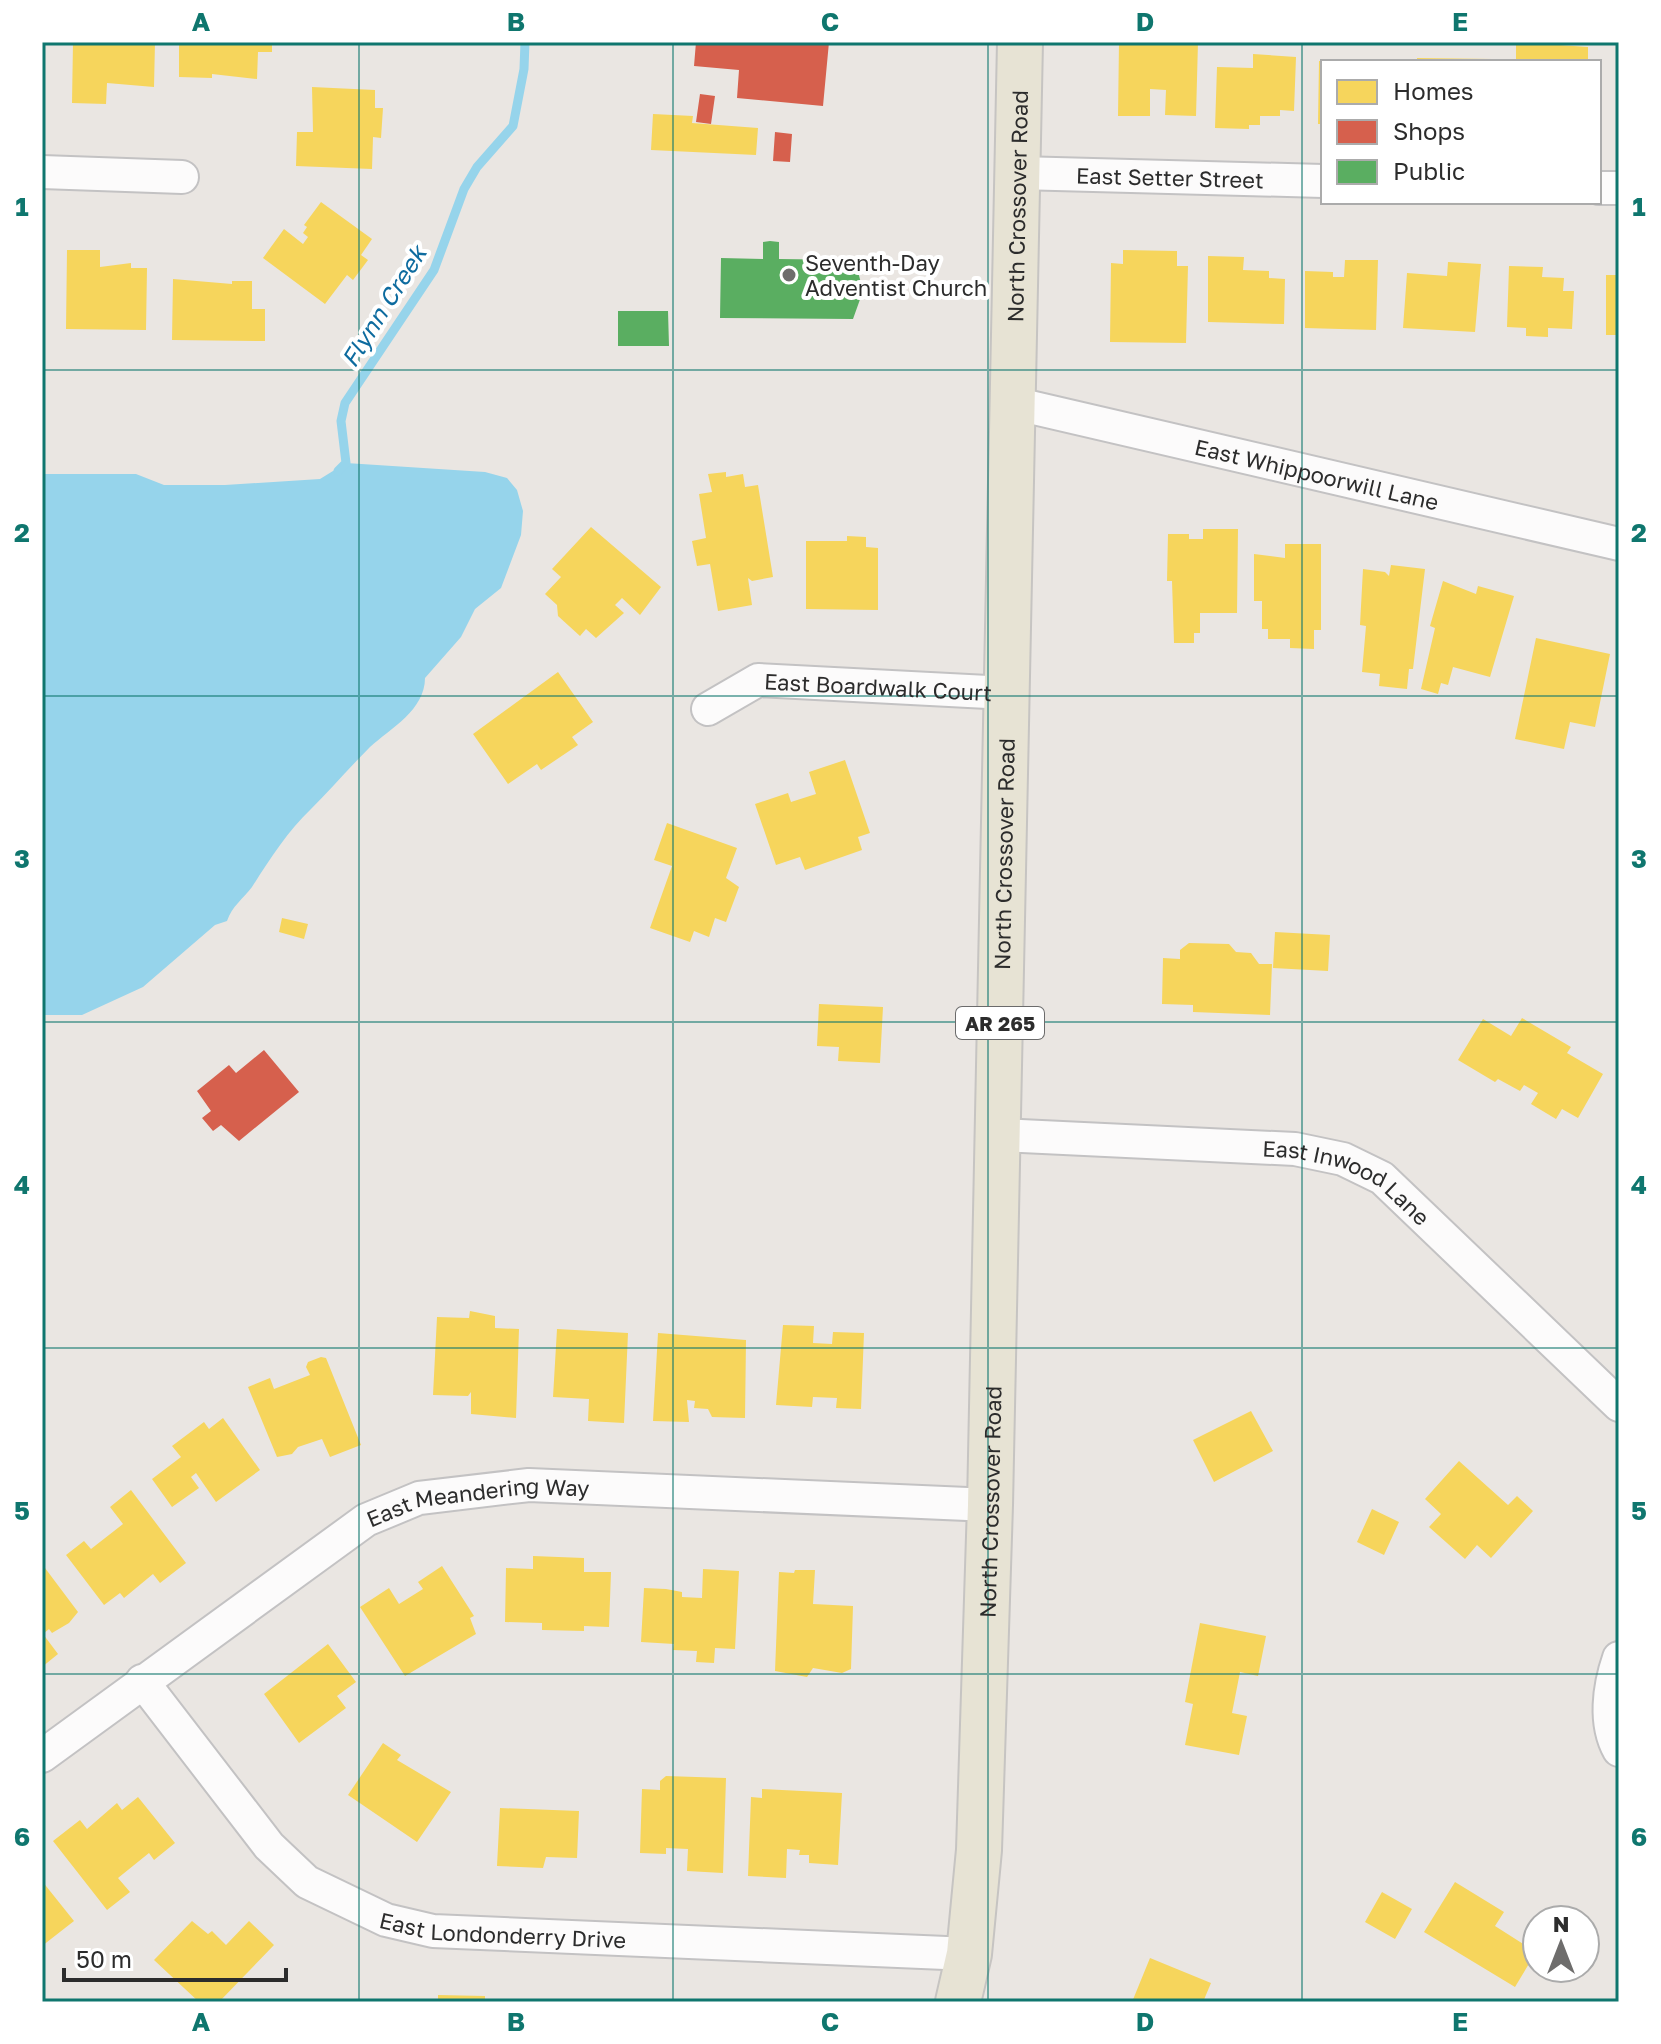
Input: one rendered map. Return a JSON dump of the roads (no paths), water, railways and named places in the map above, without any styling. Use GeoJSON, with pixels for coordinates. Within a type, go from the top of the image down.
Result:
{"type":"FeatureCollection","features":[{"type":"Feature","properties":{"kind":"main road","name":"North Crossover Road"},"geometry":{"type":"LineString","coordinates":[[958,2002],[969,1954],[979,1850],[990,1505],[1020,42]]}},
{"type":"Feature","properties":{"kind":"street"},"geometry":{"type":"LineString","coordinates":[[42,172],[182,177]]}},
{"type":"Feature","properties":{"kind":"street","name":"East Setter Street"},"geometry":{"type":"LineString","coordinates":[[1018,173],[1321,181]]}},
{"type":"Feature","properties":{"kind":"street","name":"East Whippoorwill Lane"},"geometry":{"type":"LineString","coordinates":[[1013,403],[1619,544]]}},
{"type":"Feature","properties":{"kind":"street","name":"East Boardwalk Court"},"geometry":{"type":"LineString","coordinates":[[708,709],[758,680],[1007,693]]}},
{"type":"Feature","properties":{"kind":"street","name":"East Inwood Lane"},"geometry":{"type":"LineString","coordinates":[[998,1135],[1295,1149],[1343,1159],[1382,1178],[1619,1405]]}},
{"type":"Feature","properties":{"kind":"street","name":"East Meandering Way"},"geometry":{"type":"LineString","coordinates":[[42,1756],[366,1520],[419,1498],[529,1485],[990,1505]]}},
{"type":"Feature","properties":{"kind":"street"},"geometry":{"type":"LineString","coordinates":[[1619,1658],[1610,1703],[1611,1736],[1619,1750]]}},
{"type":"Feature","properties":{"kind":"street","name":"East Londonderry Drive"},"geometry":{"type":"LineString","coordinates":[[142,1681],[269,1846],[307,1882],[386,1920],[433,1931],[969,1954]]}},
{"type":"Feature","properties":{"kind":"water"},"geometry":{"type":"Polygon","coordinates":[[[346,463],[485,472],[507,478],[517,490],[523,511],[521,535],[501,588],[475,609],[461,637],[425,678],[413,709],[370,747],[294,827],[227,921],[215,925],[143,987],[82,1015],[42,1015],[42,474],[136,474],[164,485],[225,485],[320,479],[346,463]]]}},
{"type":"Feature","properties":{"kind":"waterway","name":"Flynn Creek"},"geometry":{"type":"LineString","coordinates":[[338,471],[346,463],[341,421],[345,403],[434,270],[464,189],[477,167],[513,126],[524,69],[525,42]]}},
{"type":"Feature","properties":{"kind":"place","name":"Seventh-Day Adventist Church"},"geometry":{"type":"Point","coordinates":[789,275]}}]}
